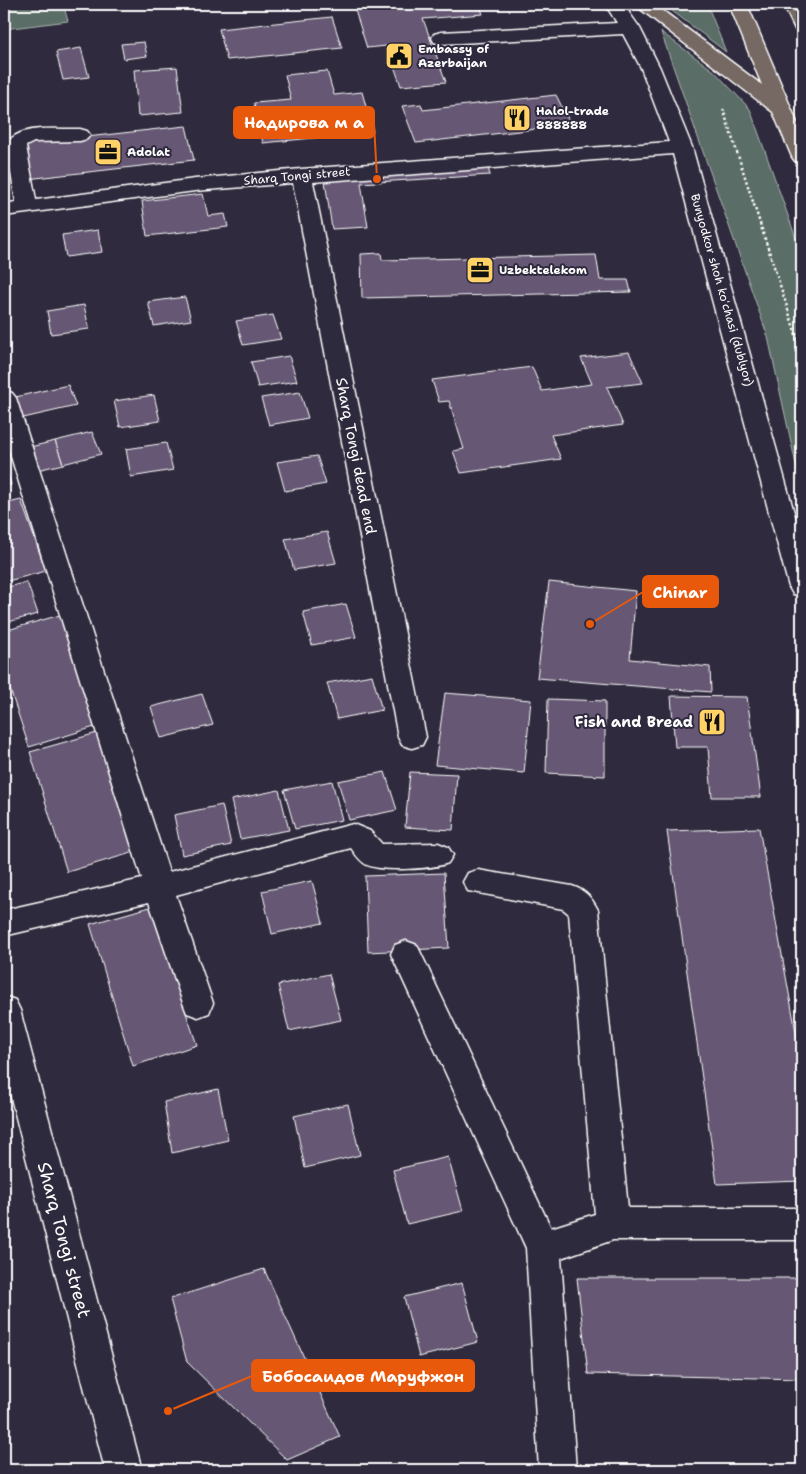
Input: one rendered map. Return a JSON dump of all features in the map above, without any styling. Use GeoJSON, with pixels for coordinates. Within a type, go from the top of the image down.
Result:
{"type":"FeatureCollection","features":[{"type":"Feature","properties":{"kind":"main road"},"geometry":{"type":"LineString","coordinates":[[644,4],[782,109]]}},
{"type":"Feature","properties":{"kind":"main road"},"geometry":{"type":"LineString","coordinates":[[738,4],[802,157]]}},
{"type":"Feature","properties":{"kind":"main road"},"geometry":{"type":"LineString","coordinates":[[792,4],[802,27]]}},
{"type":"Feature","properties":{"kind":"street","name":"Bunyodkor shoh koʻchasi (dublyor)"},"geometry":{"type":"LineString","coordinates":[[614,4],[631,28],[651,66],[682,146],[802,587]]}},
{"type":"Feature","properties":{"kind":"street"},"geometry":{"type":"LineString","coordinates":[[441,38],[631,28]]}},
{"type":"Feature","properties":{"kind":"street"},"geometry":{"type":"LineString","coordinates":[[27,206],[16,144],[30,136],[80,135]]}},
{"type":"Feature","properties":{"kind":"street","name":"Sharq Tongi street"},"geometry":{"type":"LineString","coordinates":[[4,210],[195,184],[682,146]]}},
{"type":"Feature","properties":{"kind":"street","name":"Sharq Tongi dead end"},"geometry":{"type":"LineString","coordinates":[[301,175],[412,737]]}},
{"type":"Feature","properties":{"kind":"street"},"geometry":{"type":"LineString","coordinates":[[4,398],[159,887],[198,1003]]}},
{"type":"Feature","properties":{"kind":"street"},"geometry":{"type":"LineString","coordinates":[[4,923],[159,887],[353,836],[360,839],[375,856],[438,855]]}},
{"type":"Feature","properties":{"kind":"street"},"geometry":{"type":"LineString","coordinates":[[478,882],[572,898],[583,910],[613,1224]]}},
{"type":"Feature","properties":{"kind":"street"},"geometry":{"type":"LineString","coordinates":[[406,954],[543,1247],[558,1470]]}},
{"type":"Feature","properties":{"kind":"street","name":"Sharq Tongi street"},"geometry":{"type":"LineString","coordinates":[[4,1010],[124,1470]]}},
{"type":"Feature","properties":{"kind":"street"},"geometry":{"type":"LineString","coordinates":[[543,1247],[613,1224],[802,1224]]}},
{"type":"Feature","properties":{"kind":"path"},"geometry":{"type":"LineString","coordinates":[[723,109],[802,353]]}},
{"type":"Feature","properties":{"kind":"green space"},"geometry":{"type":"Polygon","coordinates":[[[4,4],[63,4],[68,21],[4,29],[4,4]]]}},
{"type":"Feature","properties":{"kind":"green space"},"geometry":{"type":"Polygon","coordinates":[[[663,4],[707,4],[726,52],[663,4]]]}},
{"type":"Feature","properties":{"kind":"green space"},"geometry":{"type":"Polygon","coordinates":[[[661,32],[714,71],[750,109],[802,255],[802,492],[768,337],[661,32]]]}},
{"type":"Feature","properties":{"kind":"building"},"geometry":{"type":"Polygon","coordinates":[[[353,4],[479,4],[483,14],[423,19],[446,82],[401,86],[387,46],[367,48],[353,4]]]}},
{"type":"Feature","properties":{"kind":"building"},"geometry":{"type":"Polygon","coordinates":[[[332,17],[342,48],[227,60],[219,29],[332,17]]]}},
{"type":"Feature","properties":{"kind":"building"},"geometry":{"type":"Polygon","coordinates":[[[144,42],[147,56],[124,59],[121,44],[144,42]]]}},
{"type":"Feature","properties":{"kind":"building"},"geometry":{"type":"Polygon","coordinates":[[[81,48],[89,77],[63,80],[56,52],[81,48]]]}},
{"type":"Feature","properties":{"kind":"building"},"geometry":{"type":"Polygon","coordinates":[[[177,67],[183,112],[138,116],[134,70],[177,67]]]}},
{"type":"Feature","properties":{"kind":"building"},"geometry":{"type":"Polygon","coordinates":[[[327,71],[334,95],[362,92],[373,132],[263,143],[254,103],[291,100],[285,75],[327,71]]]}},
{"type":"Feature","properties":{"kind":"building"},"geometry":{"type":"Polygon","coordinates":[[[556,95],[571,125],[416,143],[402,106],[421,104],[423,110],[556,95]]]}},
{"type":"Feature","properties":{"kind":"building","name":"Adolat"},"geometry":{"type":"Polygon","coordinates":[[[186,126],[194,160],[27,179],[23,144],[186,126]]]}},
{"type":"Feature","properties":{"kind":"building"},"geometry":{"type":"Polygon","coordinates":[[[487,164],[490,175],[361,183],[368,227],[332,229],[324,174],[487,164]]]}},
{"type":"Feature","properties":{"kind":"building"},"geometry":{"type":"Polygon","coordinates":[[[203,194],[208,216],[225,214],[228,227],[147,236],[142,201],[203,194]]]}},
{"type":"Feature","properties":{"kind":"building"},"geometry":{"type":"Polygon","coordinates":[[[98,230],[102,252],[66,257],[62,235],[98,230]]]}},
{"type":"Feature","properties":{"kind":"building","name":"Uzbektelekom"},"geometry":{"type":"Polygon","coordinates":[[[381,253],[382,260],[596,255],[600,280],[628,280],[631,292],[362,298],[361,254],[381,253]]]}},
{"type":"Feature","properties":{"kind":"building"},"geometry":{"type":"Polygon","coordinates":[[[185,297],[191,320],[154,326],[148,302],[185,297]]]}},
{"type":"Feature","properties":{"kind":"building"},"geometry":{"type":"Polygon","coordinates":[[[84,305],[89,329],[51,334],[47,311],[84,305]]]}},
{"type":"Feature","properties":{"kind":"building"},"geometry":{"type":"Polygon","coordinates":[[[273,315],[281,339],[243,345],[236,321],[273,315]]]}},
{"type":"Feature","properties":{"kind":"building"},"geometry":{"type":"Polygon","coordinates":[[[629,352],[643,383],[607,387],[623,425],[551,435],[561,459],[461,473],[453,451],[464,449],[449,401],[439,402],[432,380],[532,367],[542,391],[592,384],[581,358],[629,352]]]}},
{"type":"Feature","properties":{"kind":"building"},"geometry":{"type":"Polygon","coordinates":[[[289,356],[297,381],[258,387],[251,362],[289,356]]]}},
{"type":"Feature","properties":{"kind":"building"},"geometry":{"type":"Polygon","coordinates":[[[68,385],[76,406],[19,419],[11,398],[68,385]]]}},
{"type":"Feature","properties":{"kind":"building"},"geometry":{"type":"Polygon","coordinates":[[[300,392],[308,418],[269,425],[261,398],[300,392]]]}},
{"type":"Feature","properties":{"kind":"building"},"geometry":{"type":"Polygon","coordinates":[[[154,395],[160,421],[120,427],[114,401],[154,395]]]}},
{"type":"Feature","properties":{"kind":"building"},"geometry":{"type":"Polygon","coordinates":[[[92,432],[101,454],[63,464],[55,441],[92,432]]]}},
{"type":"Feature","properties":{"kind":"building"},"geometry":{"type":"Polygon","coordinates":[[[55,441],[63,464],[37,470],[30,447],[55,441]]]}},
{"type":"Feature","properties":{"kind":"building"},"geometry":{"type":"Polygon","coordinates":[[[166,443],[173,470],[131,477],[126,449],[166,443]]]}},
{"type":"Feature","properties":{"kind":"building"},"geometry":{"type":"Polygon","coordinates":[[[317,456],[326,484],[285,491],[277,462],[317,456]]]}},
{"type":"Feature","properties":{"kind":"building"},"geometry":{"type":"Polygon","coordinates":[[[4,461],[11,485],[4,487],[4,461]]]}},
{"type":"Feature","properties":{"kind":"building"},"geometry":{"type":"Polygon","coordinates":[[[21,500],[46,571],[4,582],[4,504],[21,500]]]}},
{"type":"Feature","properties":{"kind":"building"},"geometry":{"type":"Polygon","coordinates":[[[327,532],[336,563],[294,570],[285,539],[327,532]]]}},
{"type":"Feature","properties":{"kind":"building"},"geometry":{"type":"Polygon","coordinates":[[[27,582],[38,614],[4,623],[4,588],[27,582]]]}},
{"type":"Feature","properties":{"kind":"building"},"geometry":{"type":"Polygon","coordinates":[[[549,582],[636,591],[630,659],[710,667],[711,692],[537,678],[549,582]]]}},
{"type":"Feature","properties":{"kind":"building"},"geometry":{"type":"Polygon","coordinates":[[[346,604],[356,637],[312,645],[303,612],[346,604]]]}},
{"type":"Feature","properties":{"kind":"building"},"geometry":{"type":"Polygon","coordinates":[[[60,615],[101,725],[29,747],[4,671],[4,631],[60,615]]]}},
{"type":"Feature","properties":{"kind":"building"},"geometry":{"type":"Polygon","coordinates":[[[372,675],[382,710],[337,719],[327,683],[372,675]]]}},
{"type":"Feature","properties":{"kind":"building"},"geometry":{"type":"Polygon","coordinates":[[[445,693],[531,700],[524,773],[435,765],[445,693]]]}},
{"type":"Feature","properties":{"kind":"building"},"geometry":{"type":"Polygon","coordinates":[[[202,694],[213,725],[161,738],[151,707],[202,694]]]}},
{"type":"Feature","properties":{"kind":"building","name":"Fish and Bread"},"geometry":{"type":"Polygon","coordinates":[[[671,696],[747,697],[761,797],[712,797],[708,747],[675,747],[671,696]]]}},
{"type":"Feature","properties":{"kind":"building"},"geometry":{"type":"Polygon","coordinates":[[[548,699],[605,701],[605,776],[546,773],[548,699]]]}},
{"type":"Feature","properties":{"kind":"building"},"geometry":{"type":"Polygon","coordinates":[[[104,731],[145,849],[67,872],[30,752],[104,731]]]}},
{"type":"Feature","properties":{"kind":"building"},"geometry":{"type":"Polygon","coordinates":[[[385,772],[397,810],[349,820],[338,781],[385,772]]]}},
{"type":"Feature","properties":{"kind":"building"},"geometry":{"type":"Polygon","coordinates":[[[410,772],[457,774],[453,830],[405,827],[410,772]]]}},
{"type":"Feature","properties":{"kind":"building"},"geometry":{"type":"Polygon","coordinates":[[[332,781],[342,820],[295,829],[284,790],[332,781]]]}},
{"type":"Feature","properties":{"kind":"building"},"geometry":{"type":"Polygon","coordinates":[[[279,790],[289,830],[240,839],[231,800],[279,790]]]}},
{"type":"Feature","properties":{"kind":"building"},"geometry":{"type":"Polygon","coordinates":[[[222,805],[231,845],[182,855],[174,815],[222,805]]]}},
{"type":"Feature","properties":{"kind":"building"},"geometry":{"type":"Polygon","coordinates":[[[759,828],[802,1065],[802,1181],[717,1184],[667,831],[759,828]]]}},
{"type":"Feature","properties":{"kind":"building"},"geometry":{"type":"Polygon","coordinates":[[[444,873],[449,948],[368,952],[365,876],[444,873]]]}},
{"type":"Feature","properties":{"kind":"building"},"geometry":{"type":"Polygon","coordinates":[[[312,881],[323,923],[272,934],[262,891],[312,881]]]}},
{"type":"Feature","properties":{"kind":"building"},"geometry":{"type":"Polygon","coordinates":[[[150,907],[197,1045],[133,1066],[90,924],[150,907]]]}},
{"type":"Feature","properties":{"kind":"building"},"geometry":{"type":"Polygon","coordinates":[[[329,974],[341,1020],[289,1031],[278,985],[329,974]]]}},
{"type":"Feature","properties":{"kind":"building"},"geometry":{"type":"Polygon","coordinates":[[[218,1089],[228,1140],[172,1153],[164,1102],[218,1089]]]}},
{"type":"Feature","properties":{"kind":"building"},"geometry":{"type":"Polygon","coordinates":[[[348,1104],[360,1155],[305,1168],[294,1116],[348,1104]]]}},
{"type":"Feature","properties":{"kind":"building"},"geometry":{"type":"Polygon","coordinates":[[[448,1157],[463,1211],[407,1224],[393,1170],[448,1157]]]}},
{"type":"Feature","properties":{"kind":"building"},"geometry":{"type":"Polygon","coordinates":[[[264,1269],[340,1437],[287,1460],[187,1362],[170,1299],[264,1269]]]}},
{"type":"Feature","properties":{"kind":"building"},"geometry":{"type":"Polygon","coordinates":[[[577,1278],[802,1278],[802,1379],[588,1374],[577,1278]]]}},
{"type":"Feature","properties":{"kind":"building"},"geometry":{"type":"Polygon","coordinates":[[[462,1283],[478,1342],[419,1357],[404,1297],[462,1283]]]}},
{"type":"Feature","properties":{"kind":"place","name":"Embassy of Azerbaijan"},"geometry":{"type":"Point","coordinates":[399,56]}},
{"type":"Feature","properties":{"kind":"place","name":"Halol-trade 888888"},"geometry":{"type":"Point","coordinates":[517,118]}},
{"type":"Feature","properties":{"kind":"place","name":"Adolat"},"geometry":{"type":"Point","coordinates":[108,152]}},
{"type":"Feature","properties":{"kind":"place","name":"Надирова м а"},"geometry":{"type":"Point","coordinates":[377,179]}},
{"type":"Feature","properties":{"kind":"place","name":"Uzbektelekom"},"geometry":{"type":"Point","coordinates":[480,270]}},
{"type":"Feature","properties":{"kind":"place","name":"Chinar"},"geometry":{"type":"Point","coordinates":[590,624]}},
{"type":"Feature","properties":{"kind":"place","name":"Fish and Bread"},"geometry":{"type":"Point","coordinates":[712,722]}},
{"type":"Feature","properties":{"kind":"place","name":"Бобосаидов Маруфжон"},"geometry":{"type":"Point","coordinates":[168,1411]}}]}
